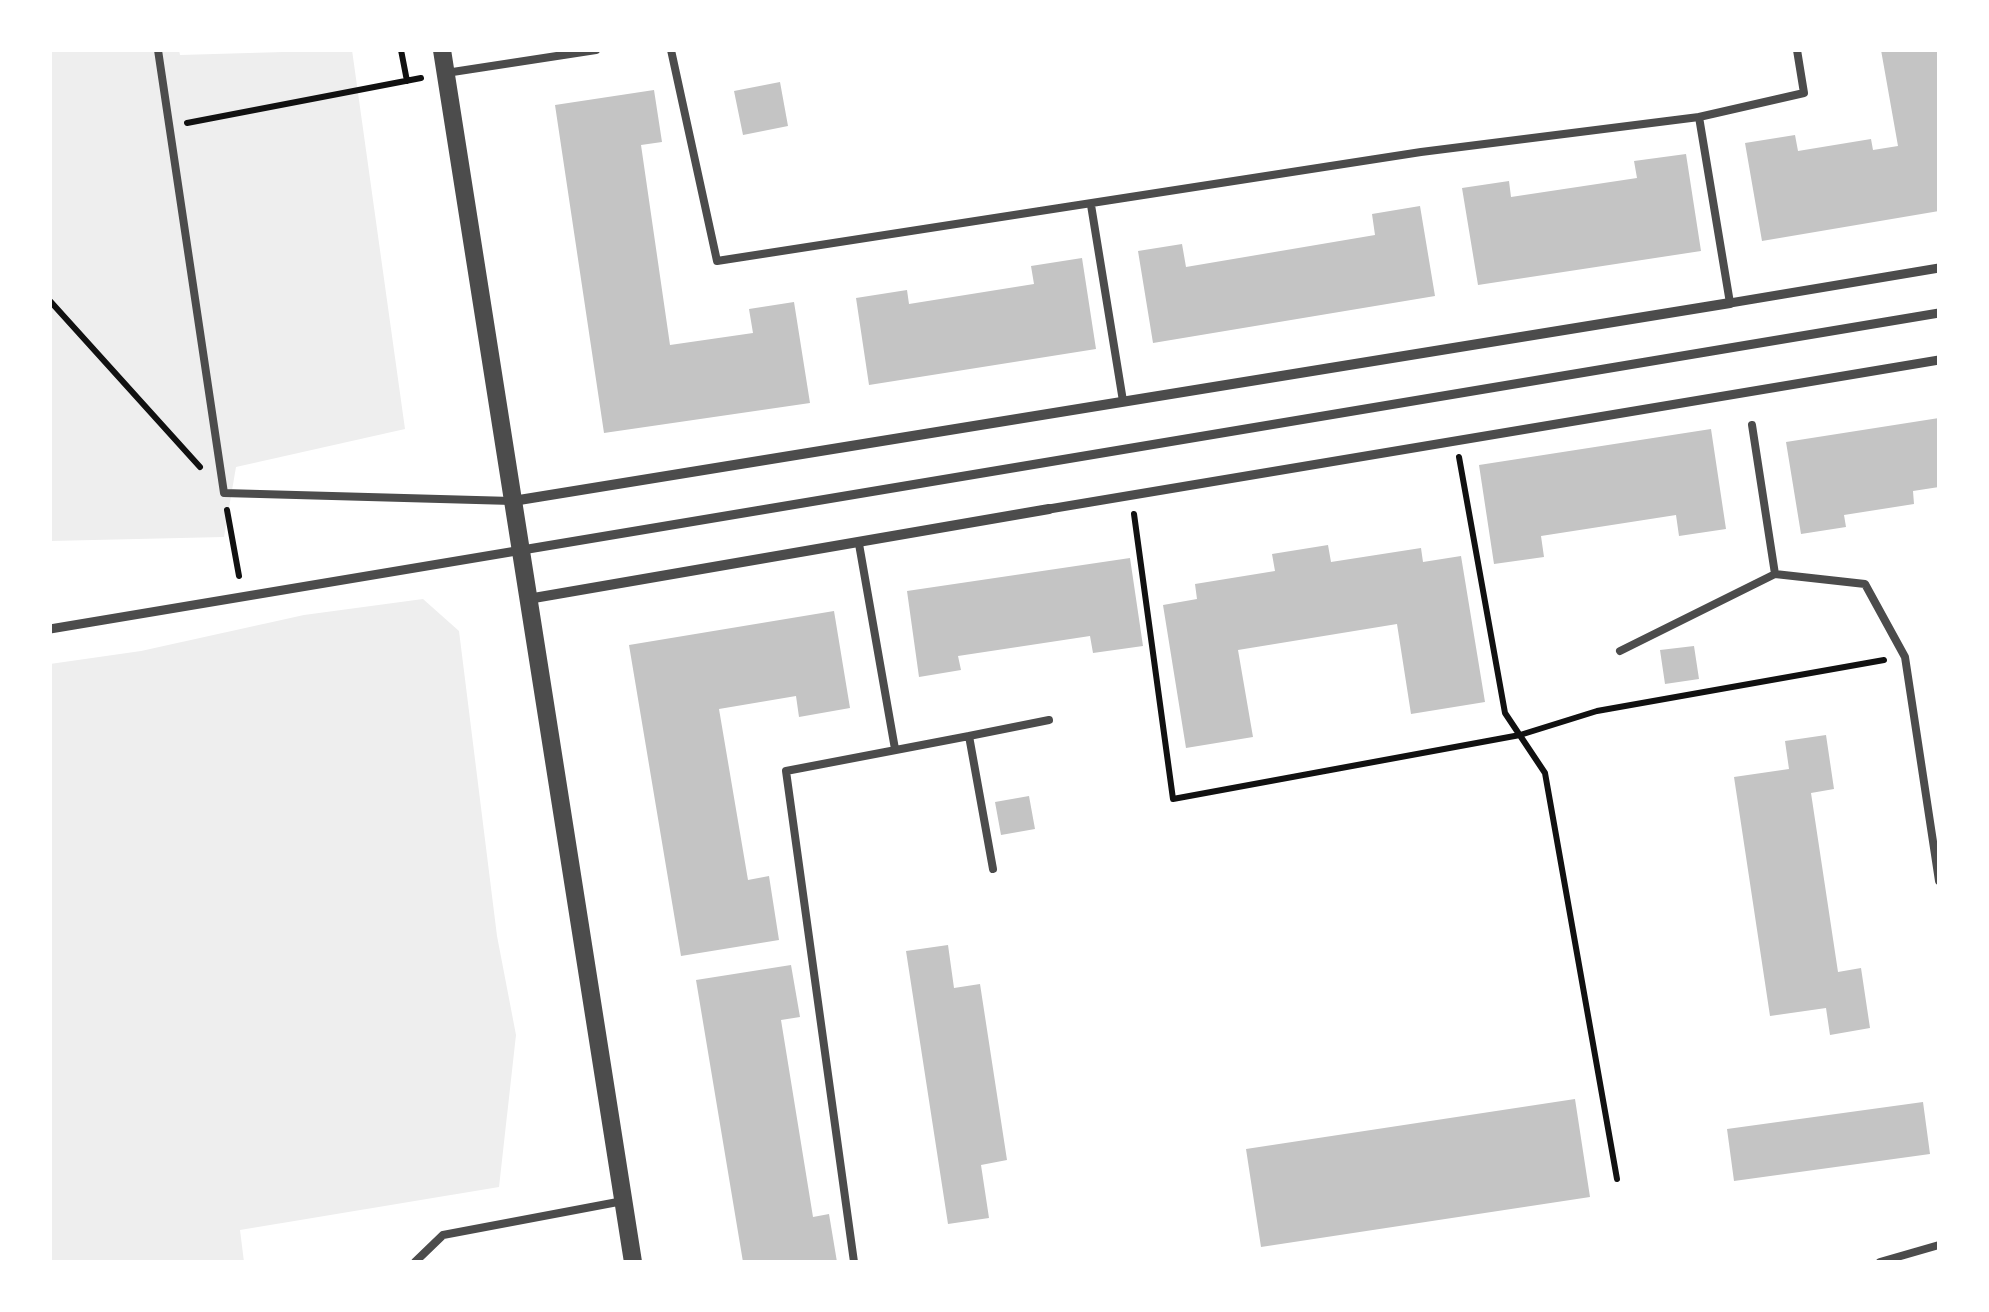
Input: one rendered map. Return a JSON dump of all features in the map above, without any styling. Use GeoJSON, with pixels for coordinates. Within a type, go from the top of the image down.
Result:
{"type":"FeatureCollection","features":[{"type":"Feature","properties":{"kind":"street"},"geometry":{"type":"LineString","coordinates":[[442,50],[632,1262]]}},
{"type":"Feature","properties":{"kind":"street"},"geometry":{"type":"LineString","coordinates":[[513,501],[1939,268]]}},
{"type":"Feature","properties":{"kind":"street"},"geometry":{"type":"LineString","coordinates":[[50,628],[1939,312]]}},
{"type":"Feature","properties":{"kind":"street"},"geometry":{"type":"LineString","coordinates":[[528,599],[1939,360]]}},
{"type":"Feature","properties":{"kind":"lane"},"geometry":{"type":"LineString","coordinates":[[158,50],[224,493],[513,501]]}},
{"type":"Feature","properties":{"kind":"lane"},"geometry":{"type":"LineString","coordinates":[[446,73],[596,50]]}},
{"type":"Feature","properties":{"kind":"lane"},"geometry":{"type":"LineString","coordinates":[[671,50],[717,261],[1421,152],[1699,117],[1804,93],[1798,50]]}},
{"type":"Feature","properties":{"kind":"lane"},"geometry":{"type":"LineString","coordinates":[[1699,117],[1730,303]]}},
{"type":"Feature","properties":{"kind":"lane"},"geometry":{"type":"LineString","coordinates":[[1090,205],[1123,401]]}},
{"type":"Feature","properties":{"kind":"lane"},"geometry":{"type":"LineString","coordinates":[[1752,425],[1775,574]]}},
{"type":"Feature","properties":{"kind":"lane"},"geometry":{"type":"LineString","coordinates":[[859,544],[895,749]]}},
{"type":"Feature","properties":{"kind":"lane"},"geometry":{"type":"LineString","coordinates":[[1620,651],[1775,574],[1865,584],[1905,656],[1939,881]]}},
{"type":"Feature","properties":{"kind":"lane"},"geometry":{"type":"LineString","coordinates":[[854,1262],[786,772],[1048,720]]}},
{"type":"Feature","properties":{"kind":"lane"},"geometry":{"type":"LineString","coordinates":[[968,736],[993,869]]}},
{"type":"Feature","properties":{"kind":"lane"},"geometry":{"type":"LineString","coordinates":[[415,1262],[443,1236],[623,1201]]}},
{"type":"Feature","properties":{"kind":"lane"},"geometry":{"type":"LineString","coordinates":[[1880,1262],[1906,1260],[1939,1246]]}},
{"type":"Feature","properties":{"kind":"path"},"geometry":{"type":"LineString","coordinates":[[402,50],[407,81]]}},
{"type":"Feature","properties":{"kind":"path"},"geometry":{"type":"LineString","coordinates":[[172,126],[446,73]]}},
{"type":"Feature","properties":{"kind":"path"},"geometry":{"type":"LineString","coordinates":[[50,302],[224,493],[242,597]]}},
{"type":"Feature","properties":{"kind":"path"},"geometry":{"type":"LineString","coordinates":[[1456,441],[1505,713],[1545,773],[1617,1179]]}},
{"type":"Feature","properties":{"kind":"path"},"geometry":{"type":"LineString","coordinates":[[1132,494],[1173,799],[1520,735],[1597,711],[1905,656]]}},
{"type":"Feature","properties":{"kind":"shaded area"},"geometry":{"type":"Polygon","coordinates":[[[50,50],[179,50],[180,55],[352,50],[405,429],[236,467],[224,537],[50,541],[50,50]]]}},
{"type":"Feature","properties":{"kind":"shaded area"},"geometry":{"type":"Polygon","coordinates":[[[423,599],[459,631],[497,936],[516,1035],[499,1187],[240,1230],[244,1262],[50,1262],[50,664],[141,651],[304,615],[423,599]]]}},
{"type":"Feature","properties":{"kind":"building"},"geometry":{"type":"Polygon","coordinates":[[[1881,50],[1939,50],[1939,211],[1762,241],[1745,143],[1795,135],[1798,151],[1871,139],[1873,150],[1898,146],[1881,50]]]}},
{"type":"Feature","properties":{"kind":"building"},"geometry":{"type":"Polygon","coordinates":[[[780,82],[788,126],[743,135],[734,91],[780,82]]]}},
{"type":"Feature","properties":{"kind":"building"},"geometry":{"type":"Polygon","coordinates":[[[654,90],[662,142],[641,145],[670,345],[753,333],[749,309],[794,302],[810,403],[604,433],[555,105],[654,90]]]}},
{"type":"Feature","properties":{"kind":"building"},"geometry":{"type":"Polygon","coordinates":[[[1686,154],[1701,251],[1478,285],[1462,188],[1509,181],[1511,197],[1637,178],[1634,161],[1686,154]]]}},
{"type":"Feature","properties":{"kind":"building"},"geometry":{"type":"Polygon","coordinates":[[[1420,206],[1435,296],[1153,343],[1138,251],[1182,244],[1186,267],[1375,235],[1372,214],[1420,206]]]}},
{"type":"Feature","properties":{"kind":"building"},"geometry":{"type":"Polygon","coordinates":[[[1082,258],[1096,349],[869,385],[856,298],[907,290],[909,304],[1034,284],[1031,266],[1082,258]]]}},
{"type":"Feature","properties":{"kind":"building"},"geometry":{"type":"Polygon","coordinates":[[[1939,418],[1939,487],[1913,491],[1914,504],[1844,515],[1846,527],[1801,534],[1786,442],[1939,418]]]}},
{"type":"Feature","properties":{"kind":"building"},"geometry":{"type":"Polygon","coordinates":[[[1711,429],[1726,529],[1679,536],[1676,515],[1541,536],[1544,557],[1494,564],[1479,465],[1711,429]]]}},
{"type":"Feature","properties":{"kind":"building"},"geometry":{"type":"Polygon","coordinates":[[[1328,545],[1331,562],[1421,548],[1423,562],[1461,556],[1485,702],[1411,714],[1397,624],[1238,650],[1253,737],[1186,748],[1163,605],[1197,599],[1195,584],[1275,571],[1272,554],[1328,545]]]}},
{"type":"Feature","properties":{"kind":"building"},"geometry":{"type":"Polygon","coordinates":[[[1130,558],[1143,646],[1093,653],[1090,636],[958,656],[961,670],[919,677],[907,591],[1130,558]]]}},
{"type":"Feature","properties":{"kind":"building"},"geometry":{"type":"Polygon","coordinates":[[[834,611],[850,708],[799,717],[796,696],[719,709],[748,880],[769,876],[779,940],[681,956],[629,645],[834,611]]]}},
{"type":"Feature","properties":{"kind":"building"},"geometry":{"type":"Polygon","coordinates":[[[1694,646],[1699,679],[1665,684],[1660,650],[1694,646]]]}},
{"type":"Feature","properties":{"kind":"building"},"geometry":{"type":"Polygon","coordinates":[[[1826,735],[1834,789],[1811,793],[1838,972],[1861,968],[1870,1028],[1830,1035],[1826,1008],[1770,1016],[1734,777],[1789,769],[1785,741],[1826,735]]]}},
{"type":"Feature","properties":{"kind":"building"},"geometry":{"type":"Polygon","coordinates":[[[1029,796],[1035,829],[1001,835],[995,802],[1029,796]]]}},
{"type":"Feature","properties":{"kind":"building"},"geometry":{"type":"Polygon","coordinates":[[[948,945],[954,988],[980,984],[1007,1160],[981,1165],[989,1218],[948,1224],[906,951],[948,945]]]}},
{"type":"Feature","properties":{"kind":"building"},"geometry":{"type":"Polygon","coordinates":[[[791,965],[800,1017],[781,1020],[813,1217],[829,1214],[837,1262],[743,1262],[696,980],[791,965]]]}},
{"type":"Feature","properties":{"kind":"building"},"geometry":{"type":"Polygon","coordinates":[[[1575,1099],[1590,1197],[1261,1247],[1246,1149],[1575,1099]]]}},
{"type":"Feature","properties":{"kind":"building"},"geometry":{"type":"Polygon","coordinates":[[[1923,1102],[1930,1154],[1734,1181],[1727,1129],[1923,1102]]]}}]}
